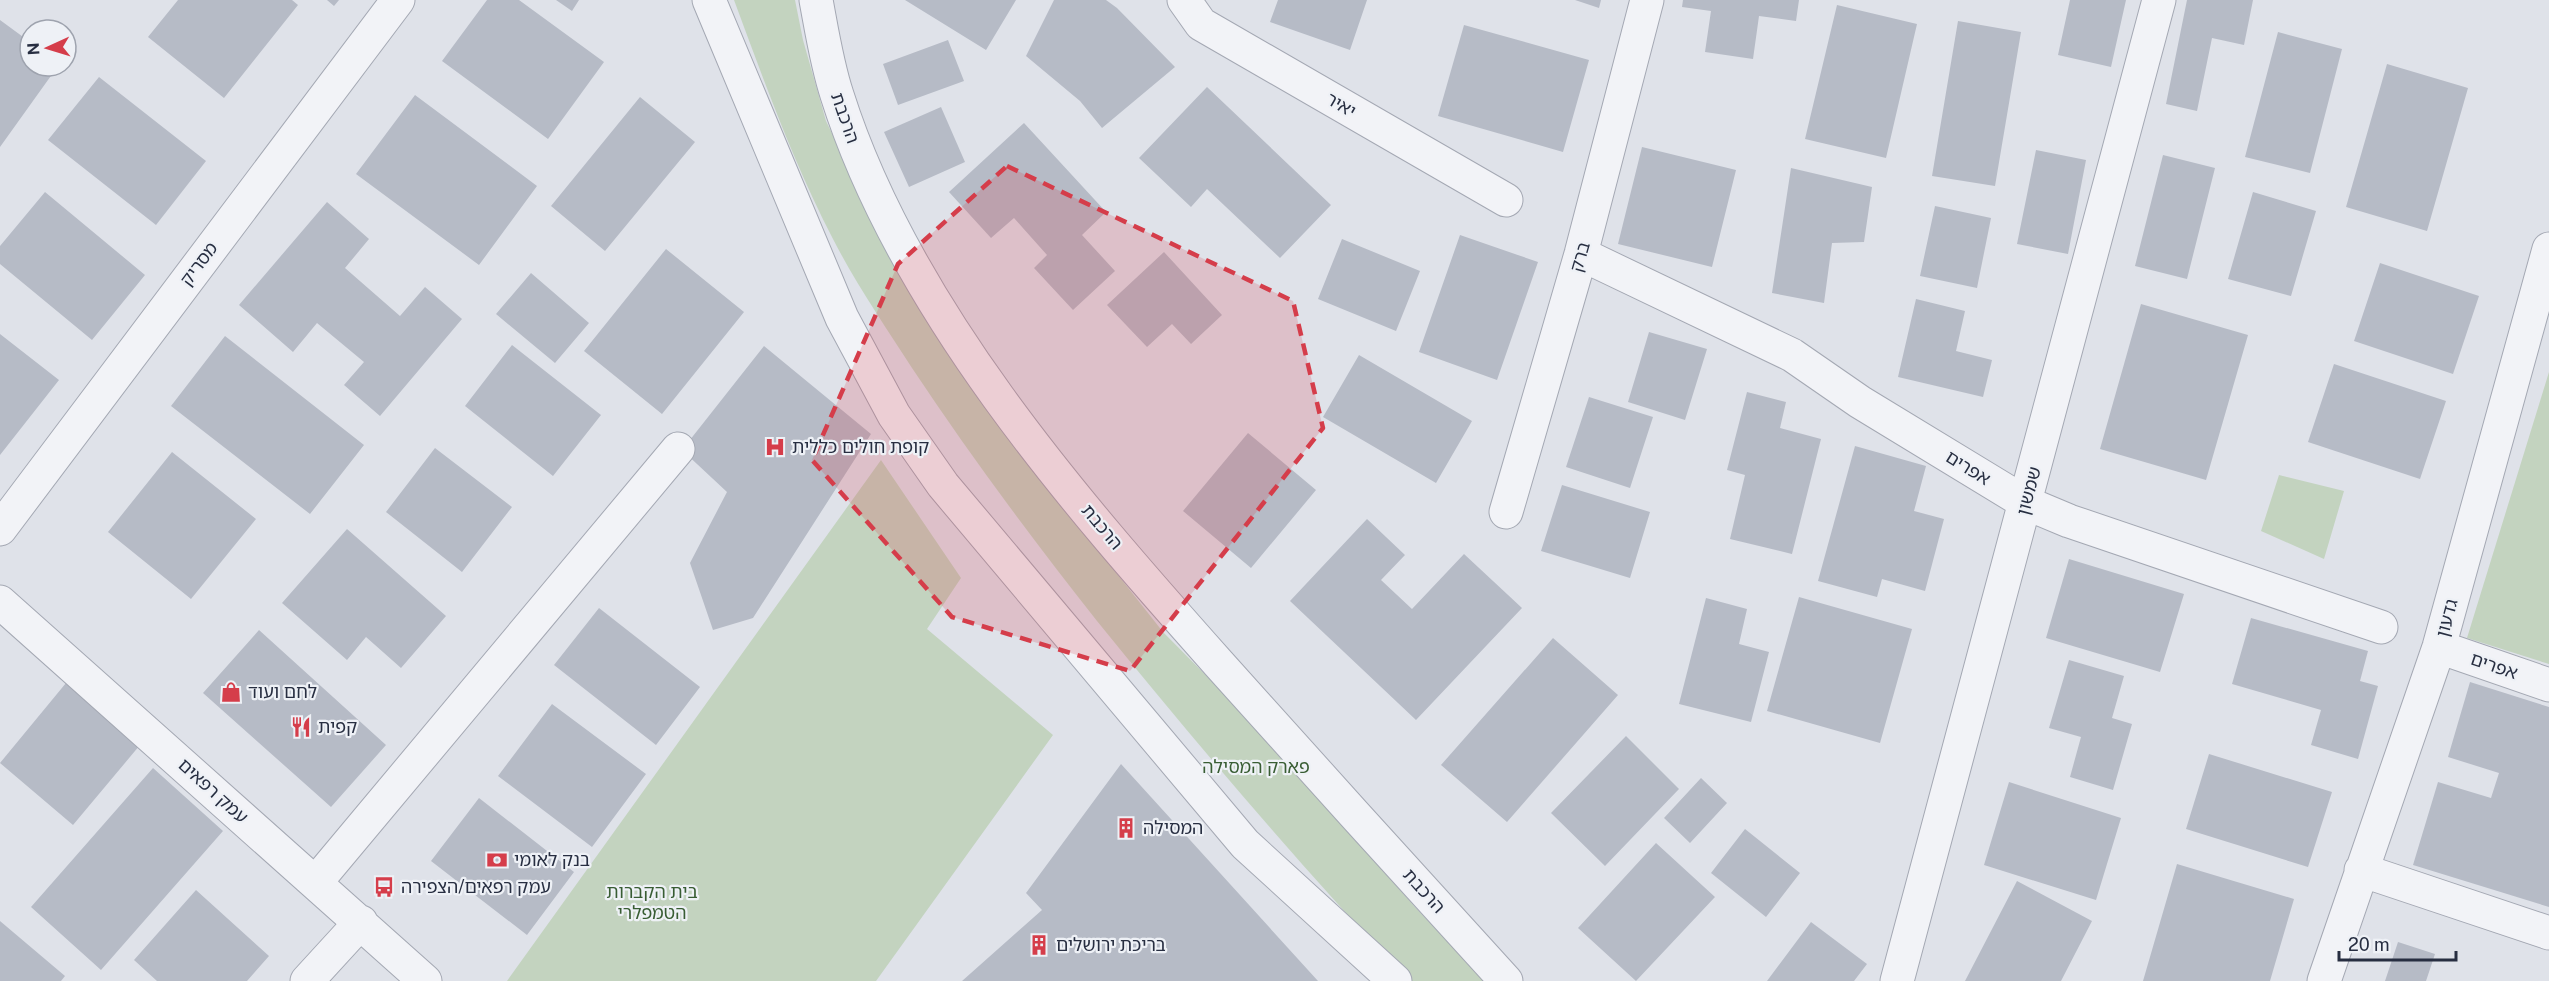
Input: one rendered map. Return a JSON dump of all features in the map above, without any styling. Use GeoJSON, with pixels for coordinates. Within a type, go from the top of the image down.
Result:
{"type":"FeatureCollection","features":[{"type":"Feature","properties":{"kind":"street","name":"מסריק"},"geometry":{"type":"LineString","coordinates":[[0,529],[398,0]]}},
{"type":"Feature","properties":{"kind":"street"},"geometry":{"type":"LineString","coordinates":[[709,0],[842,318],[894,415],[931,468],[1023,582],[1245,844],[1395,981]]}},
{"type":"Feature","properties":{"kind":"street","name":"הרכבת"},"geometry":{"type":"LineString","coordinates":[[816,0],[833,80],[854,144],[892,227],[933,301],[979,370],[1058,474],[1161,599],[1506,981]]}},
{"type":"Feature","properties":{"kind":"street","name":"יאיר"},"geometry":{"type":"LineString","coordinates":[[1184,0],[1201,24],[1506,200]]}},
{"type":"Feature","properties":{"kind":"street","name":"ברק"},"geometry":{"type":"LineString","coordinates":[[1506,512],[1581,254],[1647,0]]}},
{"type":"Feature","properties":{"kind":"street","name":"שמשון"},"geometry":{"type":"LineString","coordinates":[[1897,981],[2159,0]]}},
{"type":"Feature","properties":{"kind":"street","name":"גדעון"},"geometry":{"type":"LineString","coordinates":[[2324,981],[2439,647],[2549,249]]}},
{"type":"Feature","properties":{"kind":"street","name":"אפרים"},"geometry":{"type":"LineString","coordinates":[[1581,254],[1792,355],[1860,402],[2026,503],[2069,522],[2380,627]]}},
{"type":"Feature","properties":{"kind":"street"},"geometry":{"type":"LineString","coordinates":[[316,882],[678,449]]}},
{"type":"Feature","properties":{"kind":"street","name":"עמק רפאים"},"geometry":{"type":"LineString","coordinates":[[0,603],[425,981]]}},
{"type":"Feature","properties":{"kind":"street","name":"אפרים"},"geometry":{"type":"LineString","coordinates":[[2439,647],[2549,685]]}},
{"type":"Feature","properties":{"kind":"street"},"geometry":{"type":"LineString","coordinates":[[2361,870],[2549,933]]}},
{"type":"Feature","properties":{"kind":"street"},"geometry":{"type":"LineString","coordinates":[[307,981],[361,922]]}},
{"type":"Feature","properties":{"kind":"highlighted area"},"geometry":{"type":"Polygon","coordinates":[[[1007,166],[1293,301],[1323,428],[1130,671],[952,617],[812,460],[898,264],[1007,166]]]}},
{"type":"Feature","properties":{"kind":"green space","name":"פארק המסילה"},"geometry":{"type":"Polygon","coordinates":[[[734,0],[795,0],[803,40],[826,121],[874,220],[1084,532],[1163,632],[1266,736],[1415,907],[1485,981],[1409,981],[1328,894],[1211,759],[1049,559],[979,465],[912,368],[842,256],[818,210],[792,151],[734,0]]]}},
{"type":"Feature","properties":{"kind":"green space"},"geometry":{"type":"Polygon","coordinates":[[[2549,372],[2549,664],[2467,638],[2549,372]]]}},
{"type":"Feature","properties":{"kind":"green space","name":"בית הקברות הטמפלרי"},"geometry":{"type":"Polygon","coordinates":[[[881,460],[961,578],[927,629],[1053,735],[876,981],[507,981],[881,460]]]}},
{"type":"Feature","properties":{"kind":"green space"},"geometry":{"type":"Polygon","coordinates":[[[2279,475],[2344,491],[2324,559],[2261,531],[2279,475]]]}},
{"type":"Feature","properties":{"kind":"building"},"geometry":{"type":"Polygon","coordinates":[[[178,0],[292,0],[298,5],[224,98],[148,37],[178,0]]]}},
{"type":"Feature","properties":{"kind":"building"},"geometry":{"type":"Polygon","coordinates":[[[327,0],[339,0],[334,6],[327,0]]]}},
{"type":"Feature","properties":{"kind":"building"},"geometry":{"type":"Polygon","coordinates":[[[487,0],[519,0],[604,62],[548,139],[442,61],[487,0]]]}},
{"type":"Feature","properties":{"kind":"building"},"geometry":{"type":"Polygon","coordinates":[[[556,0],[579,0],[572,11],[556,0]]]}},
{"type":"Feature","properties":{"kind":"building"},"geometry":{"type":"Polygon","coordinates":[[[905,0],[1016,0],[986,50],[905,0]]]}},
{"type":"Feature","properties":{"kind":"building"},"geometry":{"type":"Polygon","coordinates":[[[1054,0],[1106,0],[1117,8],[1175,67],[1102,128],[1080,101],[1026,56],[1054,0]]]}},
{"type":"Feature","properties":{"kind":"building"},"geometry":{"type":"Polygon","coordinates":[[[1278,0],[1367,0],[1350,50],[1270,22],[1278,0]]]}},
{"type":"Feature","properties":{"kind":"building"},"geometry":{"type":"Polygon","coordinates":[[[1575,0],[1601,0],[1599,8],[1575,0]]]}},
{"type":"Feature","properties":{"kind":"building"},"geometry":{"type":"Polygon","coordinates":[[[1683,0],[1799,0],[1796,21],[1759,16],[1753,59],[1705,52],[1711,11],[1682,7],[1683,0]]]}},
{"type":"Feature","properties":{"kind":"building"},"geometry":{"type":"Polygon","coordinates":[[[2070,0],[2126,0],[2111,67],[2058,55],[2070,0]]]}},
{"type":"Feature","properties":{"kind":"building"},"geometry":{"type":"Polygon","coordinates":[[[2187,0],[2253,0],[2244,45],[2212,38],[2197,111],[2166,104],[2187,0]]]}},
{"type":"Feature","properties":{"kind":"building"},"geometry":{"type":"Polygon","coordinates":[[[1837,5],[1917,24],[1886,158],[1805,139],[1837,5]]]}},
{"type":"Feature","properties":{"kind":"building"},"geometry":{"type":"Polygon","coordinates":[[[0,20],[18,33],[18,78],[49,78],[0,147],[0,20]]]}},
{"type":"Feature","properties":{"kind":"building"},"geometry":{"type":"Polygon","coordinates":[[[1958,21],[2021,32],[1995,186],[1932,176],[1958,21]]]}},
{"type":"Feature","properties":{"kind":"building"},"geometry":{"type":"Polygon","coordinates":[[[1464,25],[1589,60],[1563,152],[1438,116],[1464,25]]]}},
{"type":"Feature","properties":{"kind":"building"},"geometry":{"type":"Polygon","coordinates":[[[2278,32],[2342,49],[2310,173],[2245,157],[2278,32]]]}},
{"type":"Feature","properties":{"kind":"building"},"geometry":{"type":"Polygon","coordinates":[[[948,40],[964,81],[898,105],[883,64],[948,40]]]}},
{"type":"Feature","properties":{"kind":"building"},"geometry":{"type":"Polygon","coordinates":[[[2387,64],[2468,88],[2427,231],[2346,207],[2387,64]]]}},
{"type":"Feature","properties":{"kind":"building"},"geometry":{"type":"Polygon","coordinates":[[[99,77],[206,161],[156,225],[48,140],[99,77]]]}},
{"type":"Feature","properties":{"kind":"building"},"geometry":{"type":"Polygon","coordinates":[[[1207,87],[1331,205],[1280,258],[1207,189],[1191,207],[1139,158],[1207,87]]]}},
{"type":"Feature","properties":{"kind":"building"},"geometry":{"type":"Polygon","coordinates":[[[415,95],[537,186],[479,265],[356,174],[415,95]]]}},
{"type":"Feature","properties":{"kind":"building"},"geometry":{"type":"Polygon","coordinates":[[[640,97],[695,142],[605,251],[551,206],[640,97]]]}},
{"type":"Feature","properties":{"kind":"building"},"geometry":{"type":"Polygon","coordinates":[[[941,107],[965,162],[909,187],[884,132],[941,107]]]}},
{"type":"Feature","properties":{"kind":"building"},"geometry":{"type":"Polygon","coordinates":[[[1024,123],[1106,212],[1082,235],[1115,271],[1073,310],[1034,268],[1047,255],[1014,218],[991,238],[949,192],[1024,123]]]}},
{"type":"Feature","properties":{"kind":"building"},"geometry":{"type":"Polygon","coordinates":[[[1642,147],[1736,170],[1712,267],[1618,244],[1642,147]]]}},
{"type":"Feature","properties":{"kind":"building"},"geometry":{"type":"Polygon","coordinates":[[[2036,150],[2086,160],[2068,254],[2017,244],[2036,150]]]}},
{"type":"Feature","properties":{"kind":"building"},"geometry":{"type":"Polygon","coordinates":[[[2163,155],[2215,168],[2187,279],[2135,266],[2163,155]]]}},
{"type":"Feature","properties":{"kind":"building"},"geometry":{"type":"Polygon","coordinates":[[[1791,168],[1872,187],[1864,242],[1832,243],[1824,303],[1772,293],[1791,168]]]}},
{"type":"Feature","properties":{"kind":"building"},"geometry":{"type":"Polygon","coordinates":[[[45,192],[145,275],[92,340],[0,264],[0,246],[45,192]]]}},
{"type":"Feature","properties":{"kind":"building"},"geometry":{"type":"Polygon","coordinates":[[[2253,192],[2316,211],[2291,296],[2228,279],[2253,192]]]}},
{"type":"Feature","properties":{"kind":"building"},"geometry":{"type":"Polygon","coordinates":[[[327,202],[369,239],[345,268],[400,316],[425,287],[462,319],[380,416],[344,385],[364,362],[317,323],[293,352],[239,305],[327,202]]]}},
{"type":"Feature","properties":{"kind":"building"},"geometry":{"type":"Polygon","coordinates":[[[1935,206],[1991,218],[1977,288],[1920,276],[1935,206]]]}},
{"type":"Feature","properties":{"kind":"building"},"geometry":{"type":"Polygon","coordinates":[[[1460,235],[1538,262],[1497,380],[1419,352],[1460,235]]]}},
{"type":"Feature","properties":{"kind":"building"},"geometry":{"type":"Polygon","coordinates":[[[1342,239],[1420,271],[1396,331],[1318,299],[1342,239]]]}},
{"type":"Feature","properties":{"kind":"building"},"geometry":{"type":"Polygon","coordinates":[[[666,249],[744,312],[662,414],[584,351],[666,249]]]}},
{"type":"Feature","properties":{"kind":"building"},"geometry":{"type":"Polygon","coordinates":[[[1164,252],[1222,315],[1191,344],[1172,324],[1147,347],[1107,305],[1164,252]]]}},
{"type":"Feature","properties":{"kind":"building"},"geometry":{"type":"Polygon","coordinates":[[[2380,263],[2479,296],[2453,374],[2354,341],[2380,263]]]}},
{"type":"Feature","properties":{"kind":"building"},"geometry":{"type":"Polygon","coordinates":[[[531,273],[589,323],[555,363],[496,314],[531,273]]]}},
{"type":"Feature","properties":{"kind":"building"},"geometry":{"type":"Polygon","coordinates":[[[1916,299],[1965,311],[1956,351],[1992,360],[1983,397],[1898,377],[1916,299]]]}},
{"type":"Feature","properties":{"kind":"building"},"geometry":{"type":"Polygon","coordinates":[[[2141,304],[2248,335],[2206,480],[2100,449],[2141,304]]]}},
{"type":"Feature","properties":{"kind":"building"},"geometry":{"type":"Polygon","coordinates":[[[1649,332],[1707,349],[1685,420],[1628,402],[1649,332]]]}},
{"type":"Feature","properties":{"kind":"building"},"geometry":{"type":"Polygon","coordinates":[[[0,334],[59,380],[0,455],[0,334]]]}},
{"type":"Feature","properties":{"kind":"building"},"geometry":{"type":"Polygon","coordinates":[[[225,336],[364,445],[310,514],[171,406],[225,336]]]}},
{"type":"Feature","properties":{"kind":"building"},"geometry":{"type":"Polygon","coordinates":[[[512,345],[601,415],[553,476],[465,406],[512,345]]]}},
{"type":"Feature","properties":{"kind":"building"},"geometry":{"type":"Polygon","coordinates":[[[764,346],[871,434],[753,618],[713,630],[690,563],[727,492],[682,450],[764,346]]]}},
{"type":"Feature","properties":{"kind":"building"},"geometry":{"type":"Polygon","coordinates":[[[1359,355],[1472,421],[1436,483],[1323,417],[1359,355]]]}},
{"type":"Feature","properties":{"kind":"building"},"geometry":{"type":"Polygon","coordinates":[[[2334,364],[2446,401],[2420,479],[2308,442],[2334,364]]]}},
{"type":"Feature","properties":{"kind":"building"},"geometry":{"type":"Polygon","coordinates":[[[1747,392],[1786,402],[1780,428],[1821,439],[1792,554],[1730,539],[1745,475],[1727,470],[1747,392]]]}},
{"type":"Feature","properties":{"kind":"building"},"geometry":{"type":"Polygon","coordinates":[[[1589,397],[1653,417],[1630,488],[1566,467],[1589,397]]]}},
{"type":"Feature","properties":{"kind":"building"},"geometry":{"type":"Polygon","coordinates":[[[1248,433],[1316,490],[1251,568],[1183,511],[1248,433]]]}},
{"type":"Feature","properties":{"kind":"building"},"geometry":{"type":"Polygon","coordinates":[[[1855,446],[1926,466],[1914,511],[1944,519],[1925,591],[1882,579],[1877,597],[1818,581],[1855,446]]]}},
{"type":"Feature","properties":{"kind":"building"},"geometry":{"type":"Polygon","coordinates":[[[435,448],[512,507],[462,572],[386,512],[435,448]]]}},
{"type":"Feature","properties":{"kind":"building"},"geometry":{"type":"Polygon","coordinates":[[[172,452],[256,519],[191,599],[108,532],[172,452]]]}},
{"type":"Feature","properties":{"kind":"building"},"geometry":{"type":"Polygon","coordinates":[[[1562,485],[1650,512],[1630,578],[1541,551],[1562,485]]]}},
{"type":"Feature","properties":{"kind":"building"},"geometry":{"type":"Polygon","coordinates":[[[1367,519],[1405,555],[1381,580],[1412,609],[1464,554],[1522,608],[1416,720],[1290,601],[1367,519]]]}},
{"type":"Feature","properties":{"kind":"building"},"geometry":{"type":"Polygon","coordinates":[[[347,529],[446,616],[401,668],[366,637],[347,660],[282,603],[347,529]]]}},
{"type":"Feature","properties":{"kind":"building"},"geometry":{"type":"Polygon","coordinates":[[[2069,559],[2184,594],[2160,672],[2046,638],[2069,559]]]}},
{"type":"Feature","properties":{"kind":"building"},"geometry":{"type":"Polygon","coordinates":[[[1799,597],[1912,629],[1880,743],[1767,711],[1799,597]]]}},
{"type":"Feature","properties":{"kind":"building"},"geometry":{"type":"Polygon","coordinates":[[[1706,598],[1747,609],[1739,644],[1769,652],[1751,722],[1679,704],[1706,598]]]}},
{"type":"Feature","properties":{"kind":"building"},"geometry":{"type":"Polygon","coordinates":[[[599,608],[700,687],[656,745],[554,665],[599,608]]]}},
{"type":"Feature","properties":{"kind":"building"},"geometry":{"type":"Polygon","coordinates":[[[2251,618],[2368,651],[2360,681],[2378,686],[2358,759],[2311,745],[2321,710],[2232,684],[2251,618]]]}},
{"type":"Feature","properties":{"kind":"building"},"geometry":{"type":"Polygon","coordinates":[[[259,630],[386,745],[331,807],[203,693],[259,630]]]}},
{"type":"Feature","properties":{"kind":"building"},"geometry":{"type":"Polygon","coordinates":[[[1553,638],[1618,695],[1507,822],[1441,765],[1553,638]]]}},
{"type":"Feature","properties":{"kind":"building"},"geometry":{"type":"Polygon","coordinates":[[[2069,660],[2124,676],[2112,718],[2132,724],[2113,790],[2070,777],[2081,737],[2049,728],[2069,660]]]}},
{"type":"Feature","properties":{"kind":"building"},"geometry":{"type":"Polygon","coordinates":[[[2470,682],[2549,707],[2549,907],[2413,865],[2438,782],[2491,798],[2499,773],[2448,757],[2470,682]]]}},
{"type":"Feature","properties":{"kind":"building"},"geometry":{"type":"Polygon","coordinates":[[[66,683],[140,745],[73,825],[0,763],[66,683]]]}},
{"type":"Feature","properties":{"kind":"building"},"geometry":{"type":"Polygon","coordinates":[[[552,704],[646,774],[592,847],[498,776],[552,704]]]}},
{"type":"Feature","properties":{"kind":"building"},"geometry":{"type":"Polygon","coordinates":[[[1626,736],[1679,789],[1605,866],[1551,813],[1626,736]]]}},
{"type":"Feature","properties":{"kind":"building"},"geometry":{"type":"Polygon","coordinates":[[[2209,754],[2332,792],[2308,867],[2186,829],[2209,754]]]}},
{"type":"Feature","properties":{"kind":"building","name":"המסילה"},"geometry":{"type":"Polygon","coordinates":[[[1121,764],[1318,981],[962,981],[1042,910],[1026,893],[1121,764]]]}},
{"type":"Feature","properties":{"kind":"building"},"geometry":{"type":"Polygon","coordinates":[[[153,768],[223,831],[101,970],[31,907],[153,768]]]}},
{"type":"Feature","properties":{"kind":"building"},"geometry":{"type":"Polygon","coordinates":[[[1701,778],[1727,803],[1690,843],[1664,818],[1701,778]]]}},
{"type":"Feature","properties":{"kind":"building"},"geometry":{"type":"Polygon","coordinates":[[[2009,782],[2121,818],[2096,900],[1984,865],[2009,782]]]}},
{"type":"Feature","properties":{"kind":"building"},"geometry":{"type":"Polygon","coordinates":[[[479,798],[574,872],[527,935],[431,861],[479,798]]]}},
{"type":"Feature","properties":{"kind":"building"},"geometry":{"type":"Polygon","coordinates":[[[1745,829],[1800,873],[1766,917],[1711,873],[1745,829]]]}},
{"type":"Feature","properties":{"kind":"building"},"geometry":{"type":"Polygon","coordinates":[[[1656,843],[1715,897],[1636,981],[1578,928],[1656,843]]]}},
{"type":"Feature","properties":{"kind":"building"},"geometry":{"type":"Polygon","coordinates":[[[2177,864],[2294,899],[2270,981],[2143,981],[2177,864]]]}},
{"type":"Feature","properties":{"kind":"building"},"geometry":{"type":"Polygon","coordinates":[[[2017,881],[2092,921],[2061,981],[1965,981],[2017,881]]]}},
{"type":"Feature","properties":{"kind":"building"},"geometry":{"type":"Polygon","coordinates":[[[196,890],[269,956],[247,981],[157,981],[134,960],[196,890]]]}},
{"type":"Feature","properties":{"kind":"building"},"geometry":{"type":"Polygon","coordinates":[[[0,921],[65,976],[61,981],[0,981],[0,921]]]}},
{"type":"Feature","properties":{"kind":"building"},"geometry":{"type":"Polygon","coordinates":[[[1811,922],[1867,964],[1854,981],[1767,981],[1811,922]]]}},
{"type":"Feature","properties":{"kind":"building"},"geometry":{"type":"Polygon","coordinates":[[[2398,942],[2435,954],[2426,981],[2385,981],[2398,942]]]}},
{"type":"Feature","properties":{"kind":"place","name":"קופת חולים כללית"},"geometry":{"type":"Point","coordinates":[775,447]}},
{"type":"Feature","properties":{"kind":"place","name":"לחם ועוד"},"geometry":{"type":"Point","coordinates":[231,692]}},
{"type":"Feature","properties":{"kind":"place","name":"קפית"},"geometry":{"type":"Point","coordinates":[301,727]}},
{"type":"Feature","properties":{"kind":"place","name":"המסילה"},"geometry":{"type":"Point","coordinates":[1126,828]}},
{"type":"Feature","properties":{"kind":"place","name":"בנק לאומי"},"geometry":{"type":"Point","coordinates":[497,860]}},
{"type":"Feature","properties":{"kind":"place","name":"עמק רפאים/הצפירה"},"geometry":{"type":"Point","coordinates":[384,887]}},
{"type":"Feature","properties":{"kind":"place","name":"בריכת ירושלים"},"geometry":{"type":"Point","coordinates":[1039,945]}}]}
